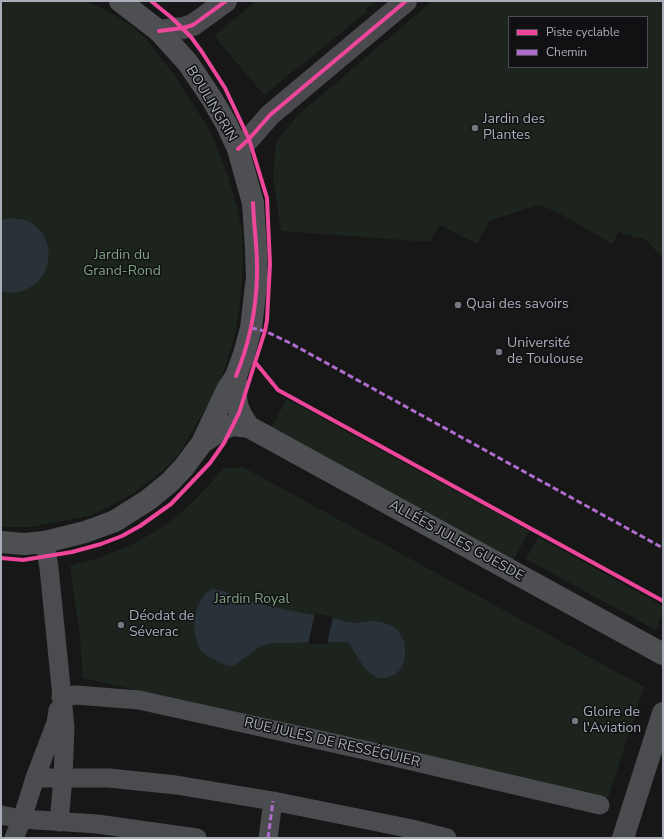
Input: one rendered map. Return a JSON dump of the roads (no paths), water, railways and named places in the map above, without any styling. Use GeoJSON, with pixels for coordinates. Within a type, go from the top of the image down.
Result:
{"type":"FeatureCollection","features":[{"type":"Feature","properties":{"kind":"main road","name":"BOULINGRIN"},"geometry":{"type":"LineString","coordinates":[[1,542],[24,544],[45,542],[85,532],[114,521],[148,500],[170,482],[184,467],[202,443],[228,388],[236,376],[251,328],[257,277],[253,203],[238,149],[226,123],[188,62],[159,31],[120,1]]}},
{"type":"Feature","properties":{"kind":"main road"},"geometry":{"type":"LineString","coordinates":[[159,31],[183,28],[193,25],[226,1]]}},
{"type":"Feature","properties":{"kind":"main road"},"geometry":{"type":"LineString","coordinates":[[238,149],[270,115],[406,1]]}},
{"type":"Feature","properties":{"kind":"main road"},"geometry":{"type":"LineString","coordinates":[[236,376],[236,401],[240,413],[249,427]]}},
{"type":"Feature","properties":{"kind":"main road","name":"ALLÉES JULES GUESDE"},"geometry":{"type":"LineString","coordinates":[[202,443],[222,429],[233,425],[249,427],[663,654]]}},
{"type":"Feature","properties":{"kind":"street"},"geometry":{"type":"LineString","coordinates":[[45,542],[65,727],[63,778],[59,822]]}},
{"type":"Feature","properties":{"kind":"street","name":"RUE JULES DE RESSÉGUIER"},"geometry":{"type":"LineString","coordinates":[[61,697],[76,695],[139,700],[600,805]]}},
{"type":"Feature","properties":{"kind":"street"},"geometry":{"type":"LineString","coordinates":[[14,838],[56,723],[61,697]]}},
{"type":"Feature","properties":{"kind":"street"},"geometry":{"type":"LineString","coordinates":[[623,838],[663,713]]}},
{"type":"Feature","properties":{"kind":"street"},"geometry":{"type":"LineString","coordinates":[[35,778],[109,778],[176,785],[274,801],[412,829],[447,838]]}},
{"type":"Feature","properties":{"kind":"street"},"geometry":{"type":"LineString","coordinates":[[268,838],[274,801]]}},
{"type":"Feature","properties":{"kind":"street"},"geometry":{"type":"LineString","coordinates":[[1,815],[22,819],[97,824],[197,838]]}},
{"type":"Feature","properties":{"kind":"place","name":"Jardin des Plantes"},"geometry":{"type":"Point","coordinates":[475,128]}},
{"type":"Feature","properties":{"kind":"place","name":"Quai des savoirs"},"geometry":{"type":"Point","coordinates":[458,305]}},
{"type":"Feature","properties":{"kind":"place","name":"Université de Toulouse"},"geometry":{"type":"Point","coordinates":[499,352]}},
{"type":"Feature","properties":{"kind":"place","name":"Déodat de Séverac"},"geometry":{"type":"Point","coordinates":[121,625]}},
{"type":"Feature","properties":{"kind":"place","name":"Gloire de l'Aviation"},"geometry":{"type":"Point","coordinates":[575,721]}},
{"type":"Feature","properties":{"kind":"park label","name":"Jardin du Grand-Rond"},"geometry":{"type":"Point","coordinates":[122,264]}},
{"type":"Feature","properties":{"kind":"park label","name":"Jardin Royal"},"geometry":{"type":"Point","coordinates":[252,600]}}]}
